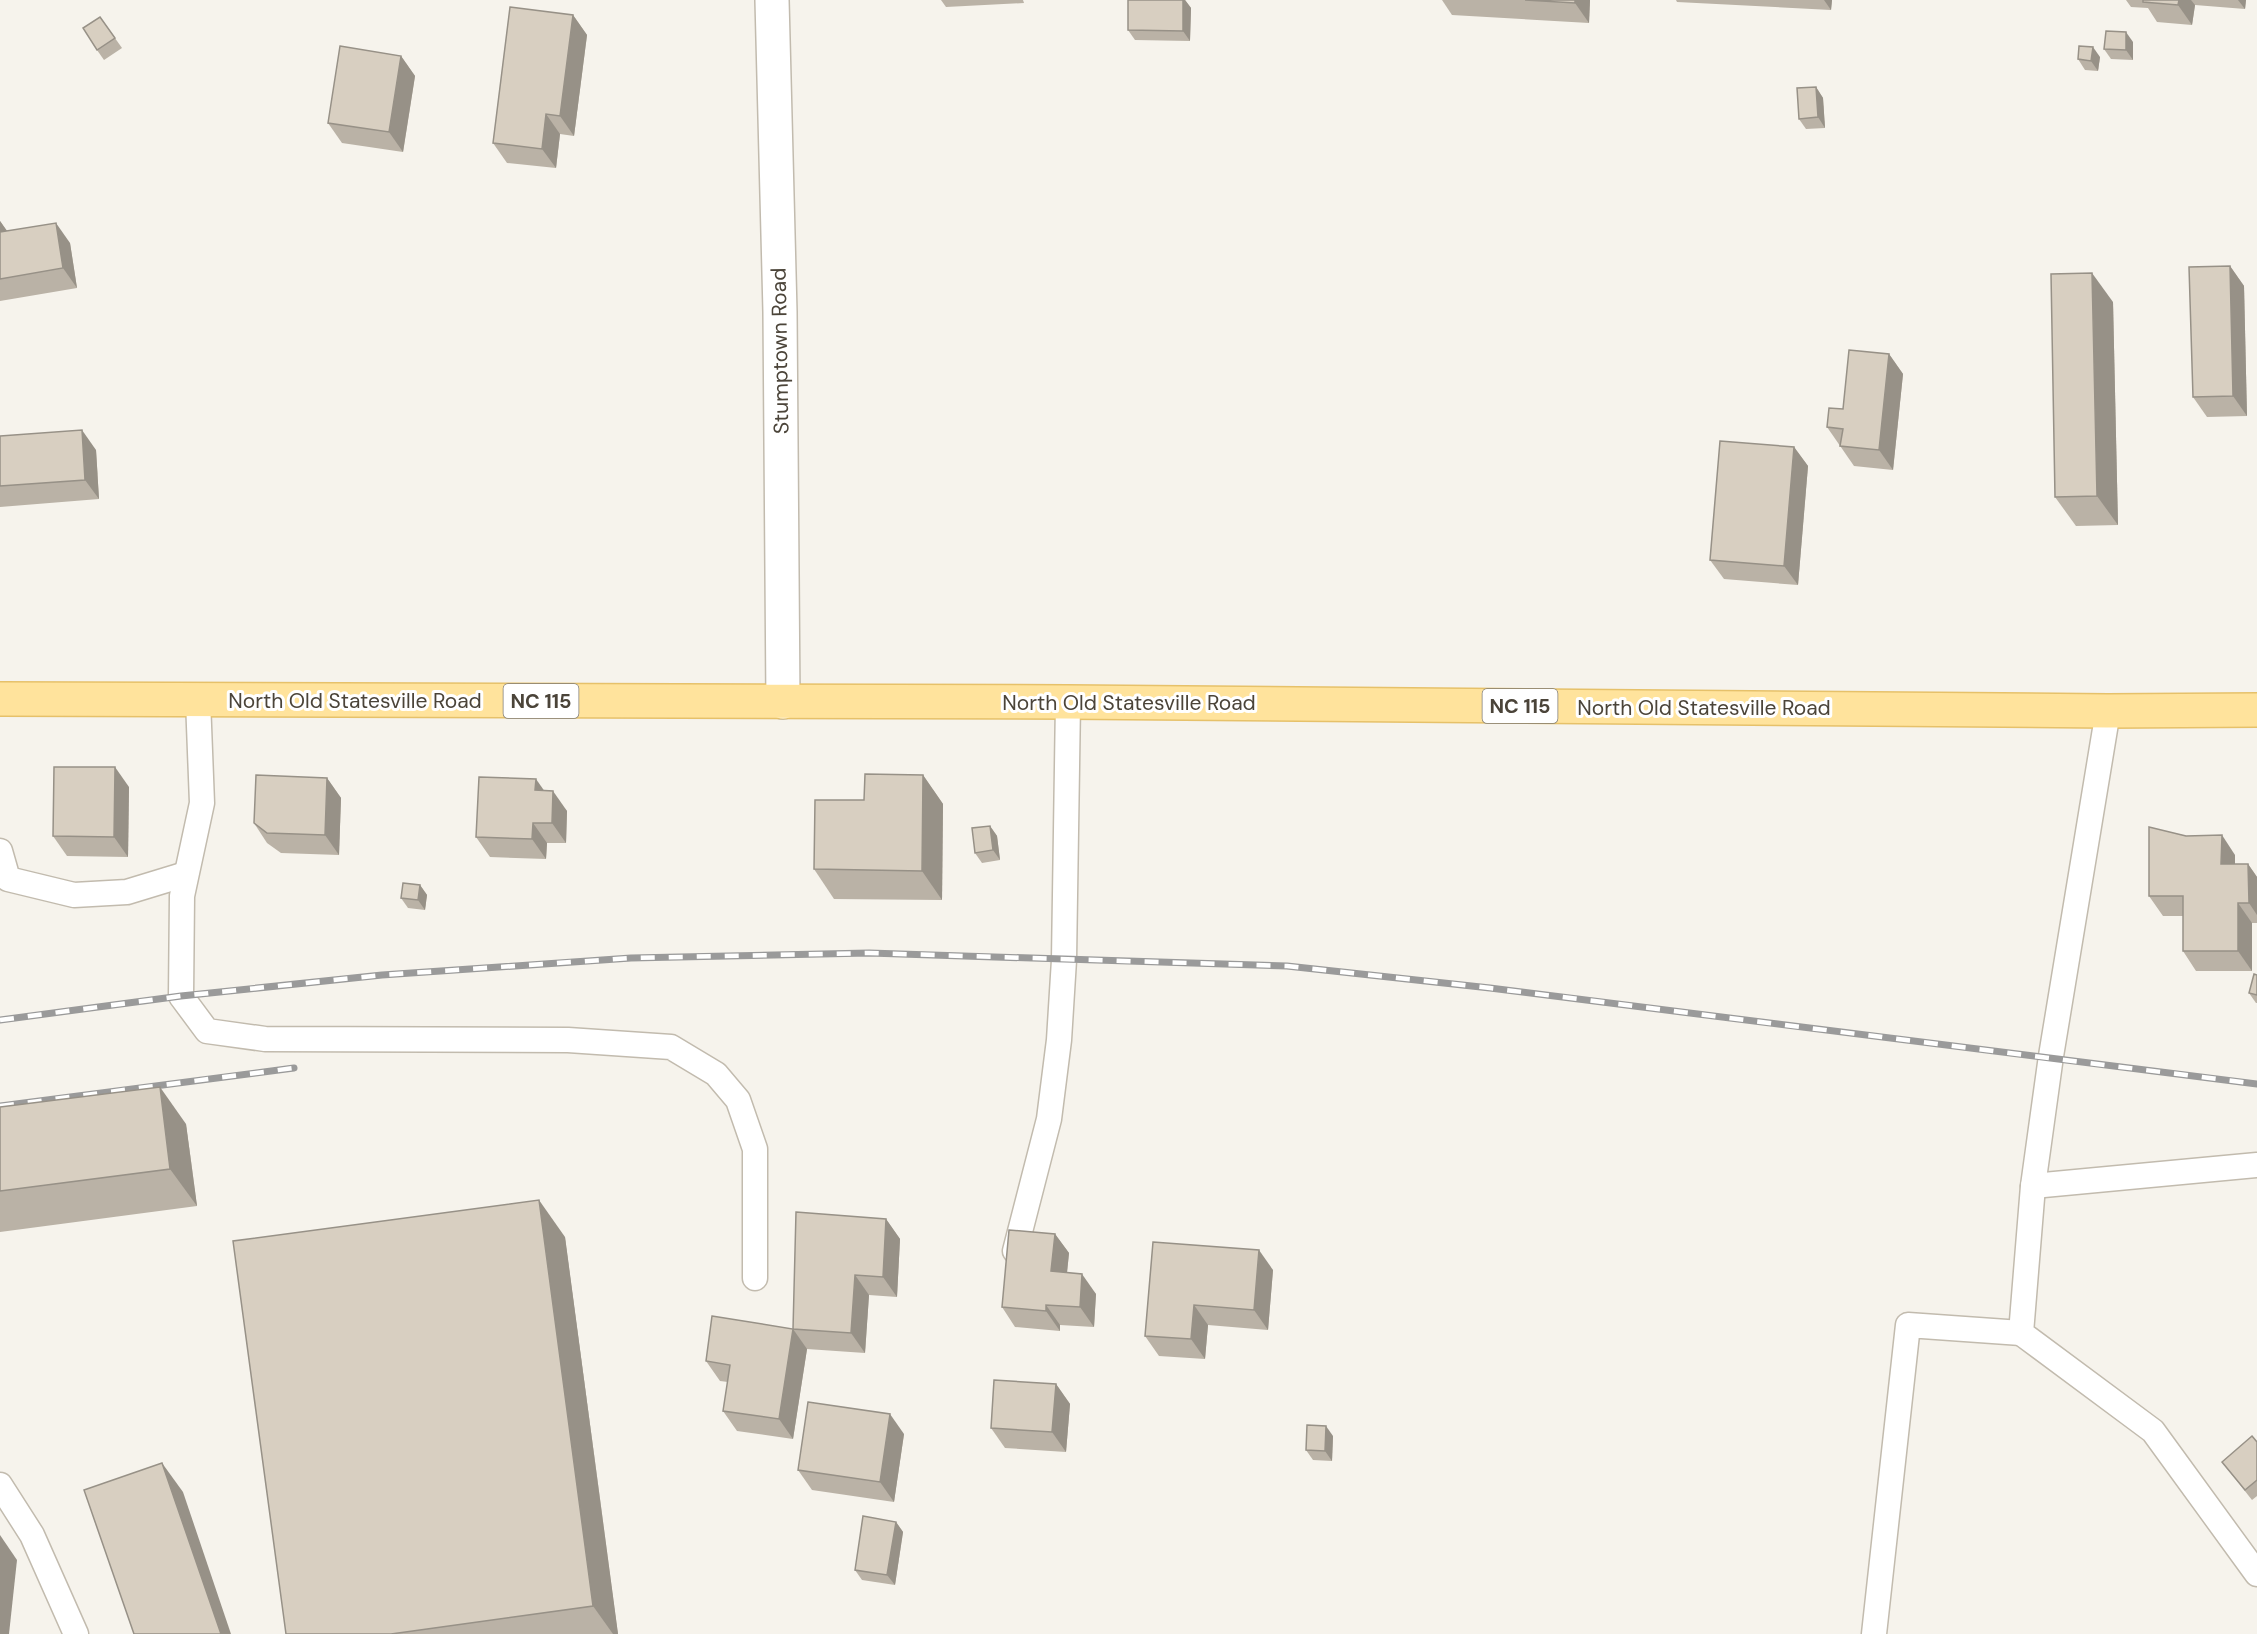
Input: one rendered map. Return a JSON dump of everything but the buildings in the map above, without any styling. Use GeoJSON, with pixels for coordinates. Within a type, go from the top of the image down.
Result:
{"type":"FeatureCollection","features":[{"type":"Feature","properties":{"kind":"main road","name":"North Old Statesville Road"},"geometry":{"type":"LineString","coordinates":[[0,699],[1068,702],[2108,711],[2257,710]]}},
{"type":"Feature","properties":{"kind":"street","name":"Stumptown Road"},"geometry":{"type":"LineString","coordinates":[[772,0],[780,312],[783,702]]}},
{"type":"Feature","properties":{"kind":"lane"},"geometry":{"type":"LineString","coordinates":[[198,700],[202,803],[182,896],[181,996],[207,1031],[265,1039],[568,1040],[671,1047],[716,1074],[738,1100],[755,1149],[755,1278]]}},
{"type":"Feature","properties":{"kind":"lane"},"geometry":{"type":"LineString","coordinates":[[1015,1251],[1049,1119],[1059,1040],[1064,960],[1068,702]]}},
{"type":"Feature","properties":{"kind":"lane"},"geometry":{"type":"LineString","coordinates":[[2021,1333],[2033,1186],[2050,1056],[2108,711]]}},
{"type":"Feature","properties":{"kind":"lane"},"geometry":{"type":"LineString","coordinates":[[0,851],[8,879],[74,895],[127,892],[186,874]]}},
{"type":"Feature","properties":{"kind":"lane"},"geometry":{"type":"LineString","coordinates":[[2033,1186],[2257,1165]]}},
{"type":"Feature","properties":{"kind":"lane"},"geometry":{"type":"LineString","coordinates":[[1874,1634],[1908,1325],[2021,1333],[2153,1431],[2257,1574]]}},
{"type":"Feature","properties":{"kind":"lane"},"geometry":{"type":"LineString","coordinates":[[0,1485],[32,1535],[76,1634]]}},
{"type":"Feature","properties":{"kind":"railway"},"geometry":{"type":"LineString","coordinates":[[0,1020],[181,996],[382,975],[631,958],[869,953],[1287,966],[1490,988],[2257,1084]]}},
{"type":"Feature","properties":{"kind":"railway"},"geometry":{"type":"LineString","coordinates":[[0,1106],[294,1068]]}}]}
